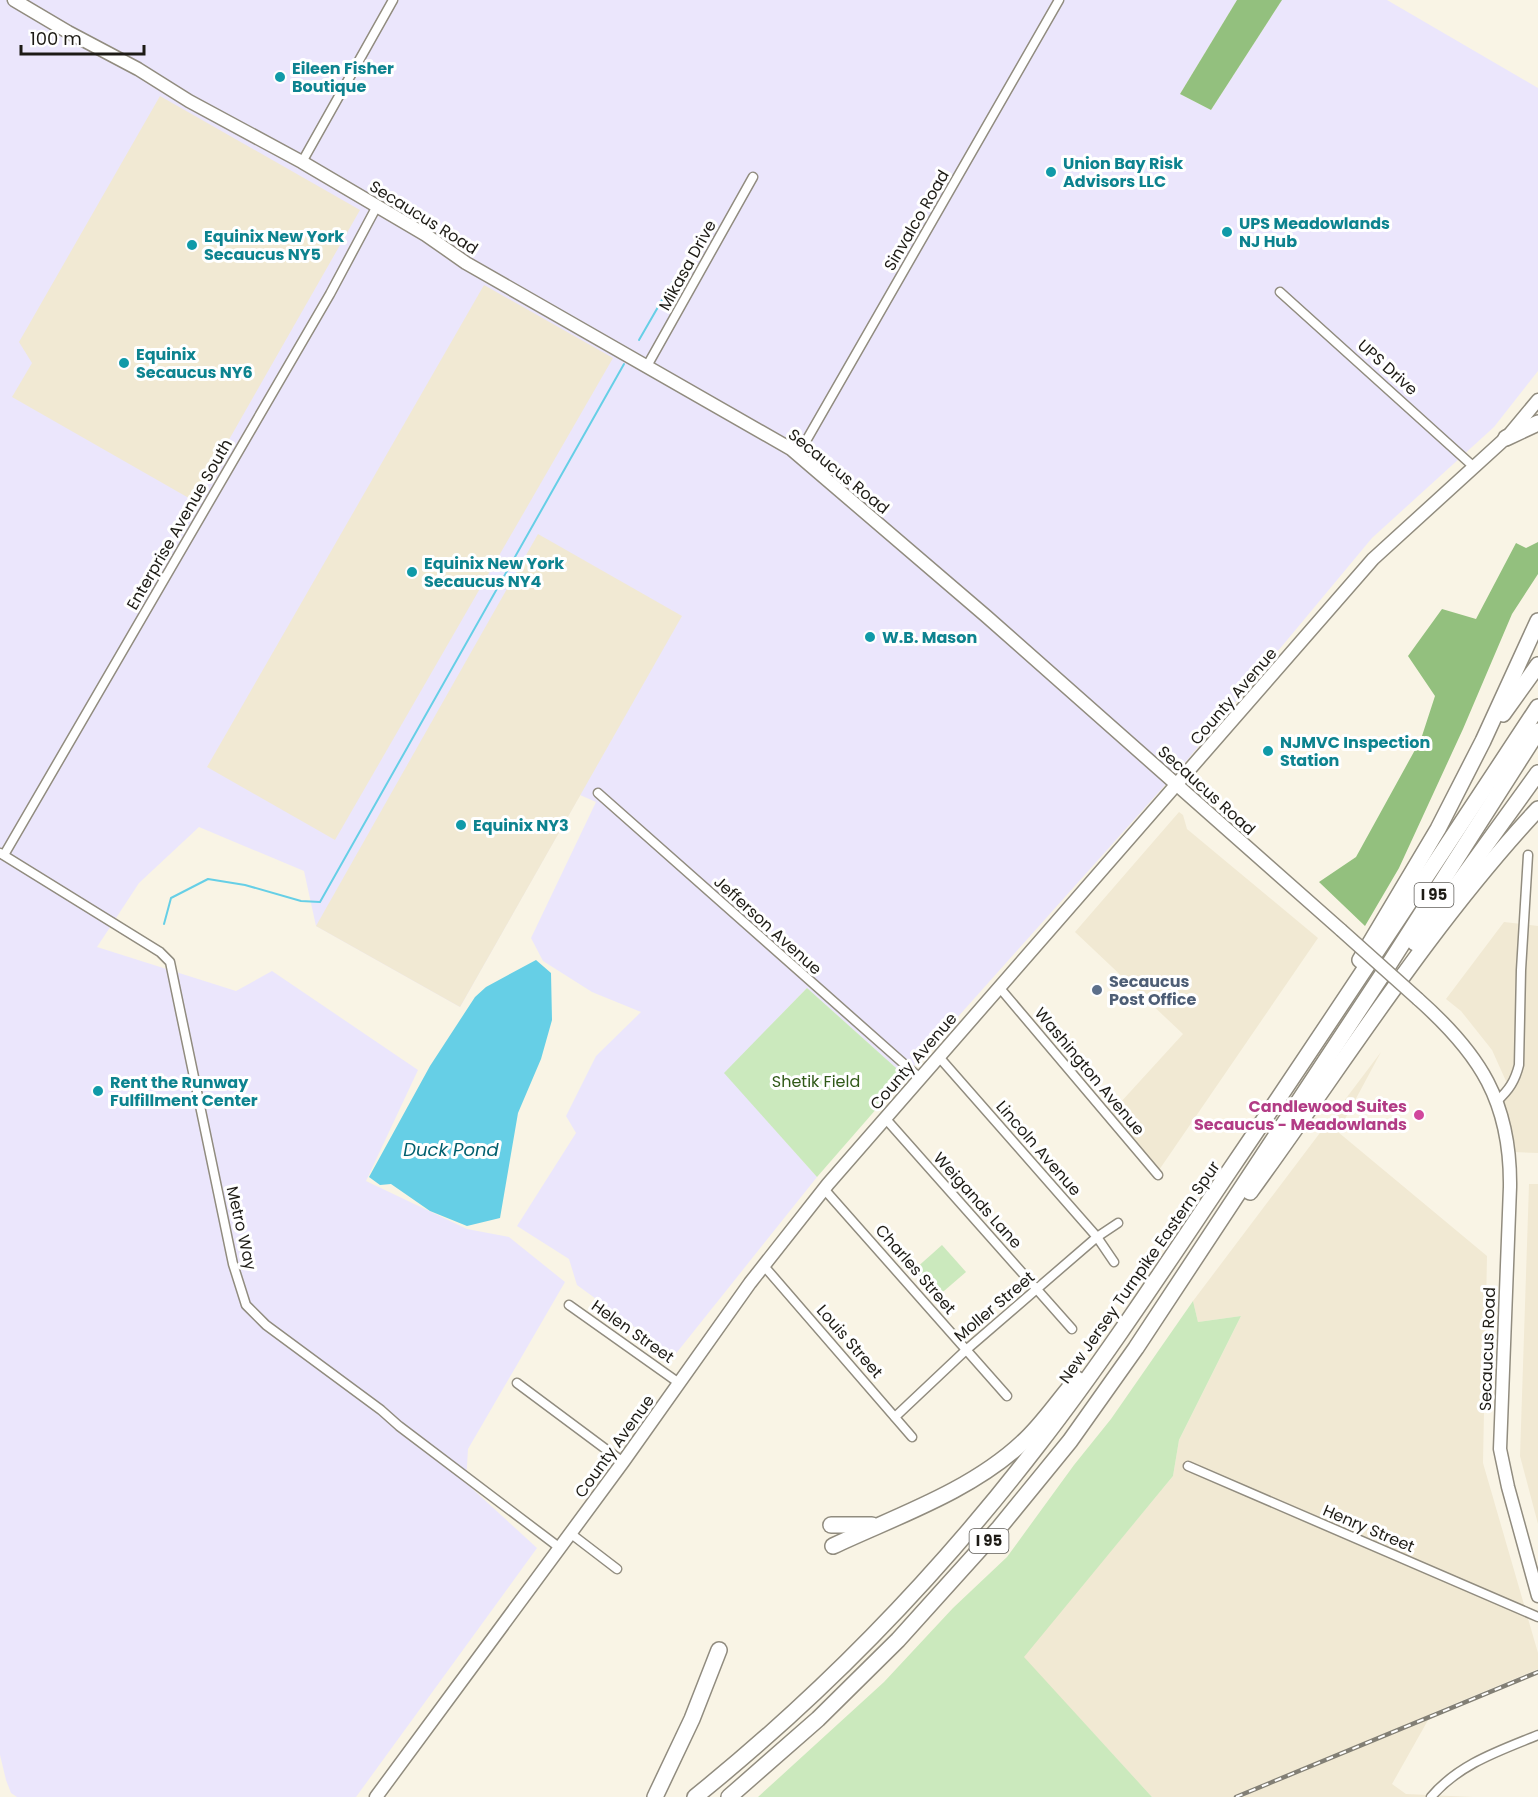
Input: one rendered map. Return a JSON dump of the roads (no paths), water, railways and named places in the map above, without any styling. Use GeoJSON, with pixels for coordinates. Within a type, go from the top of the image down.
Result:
{"type":"FeatureCollection","features":[{"type":"Feature","properties":{"kind":"highway"},"geometry":{"type":"LineString","coordinates":[[1506,438],[1538,423]]}},
{"type":"Feature","properties":{"kind":"highway"},"geometry":{"type":"LineString","coordinates":[[1336,1015],[1358,964],[1425,853],[1483,741],[1538,621]]}},
{"type":"Feature","properties":{"kind":"highway"},"geometry":{"type":"LineString","coordinates":[[1483,741],[1538,665]]}},
{"type":"Feature","properties":{"kind":"highway","name":"New Jersey Turnpike Eastern Spur"},"geometry":{"type":"LineString","coordinates":[[695,1797],[798,1708],[892,1616],[1027,1460],[1127,1323],[1336,1015],[1538,707]]}},
{"type":"Feature","properties":{"kind":"highway","name":"I 95"},"geometry":{"type":"LineString","coordinates":[[729,1797],[790,1744],[865,1673],[943,1592],[1047,1471],[1098,1404],[1430,902],[1538,731]]}},
{"type":"Feature","properties":{"kind":"highway"},"geometry":{"type":"LineString","coordinates":[[1327,1058],[1359,1021],[1538,773]]}},
{"type":"Feature","properties":{"kind":"highway"},"geometry":{"type":"LineString","coordinates":[[1204,1246],[1245,1200],[1418,955],[1486,869],[1538,809]]}},
{"type":"Feature","properties":{"kind":"highway"},"geometry":{"type":"LineString","coordinates":[[833,1546],[976,1478],[1009,1454],[1030,1435],[1127,1323]]}},
{"type":"Feature","properties":{"kind":"highway"},"geometry":{"type":"LineString","coordinates":[[831,1525],[878,1525]]}},
{"type":"Feature","properties":{"kind":"highway"},"geometry":{"type":"LineString","coordinates":[[655,1797],[692,1719],[719,1650]]}},
{"type":"Feature","properties":{"kind":"main road","name":"Secaucus Road"},"geometry":{"type":"LineString","coordinates":[[14,0],[138,69],[189,101],[302,162],[426,235],[466,263],[790,448],[986,616],[1419,999],[1465,1045],[1483,1071],[1497,1101],[1507,1134],[1510,1160],[1500,1449],[1538,1596]]}},
{"type":"Feature","properties":{"kind":"main road","name":"County Avenue"},"geometry":{"type":"LineString","coordinates":[[376,1797],[764,1266],[825,1189],[1373,559],[1506,438],[1522,422],[1538,400]]}},
{"type":"Feature","properties":{"kind":"street"},"geometry":{"type":"LineString","coordinates":[[302,162],[393,0]]}},
{"type":"Feature","properties":{"kind":"street","name":"Sinvalco Road"},"geometry":{"type":"LineString","coordinates":[[798,455],[1059,0]]}},
{"type":"Feature","properties":{"kind":"street","name":"Mikasa Drive"},"geometry":{"type":"LineString","coordinates":[[647,366],[753,177]]}},
{"type":"Feature","properties":{"kind":"street","name":"Enterprise Avenue South"},"geometry":{"type":"LineString","coordinates":[[2,854],[330,294],[376,206]]}},
{"type":"Feature","properties":{"kind":"street","name":"UPS Drive"},"geometry":{"type":"LineString","coordinates":[[1280,292],[1474,467]]}},
{"type":"Feature","properties":{"kind":"street","name":"Jefferson Avenue"},"geometry":{"type":"LineString","coordinates":[[598,793],[920,1078]]}},
{"type":"Feature","properties":{"kind":"street","name":"Metro Way"},"geometry":{"type":"LineString","coordinates":[[2,854],[160,952],[170,962],[233,1264],[246,1305],[266,1325],[560,1548]]}},
{"type":"Feature","properties":{"kind":"street"},"geometry":{"type":"LineString","coordinates":[[1497,1101],[1510,1089],[1519,1065],[1521,970],[1528,855]]}},
{"type":"Feature","properties":{"kind":"street","name":"Washington Avenue"},"geometry":{"type":"LineString","coordinates":[[999,987],[1158,1175]]}},
{"type":"Feature","properties":{"kind":"street","name":"Lincoln Avenue"},"geometry":{"type":"LineString","coordinates":[[939,1057],[1097,1237],[1114,1262]]}},
{"type":"Feature","properties":{"kind":"street","name":"Weigands Lane"},"geometry":{"type":"LineString","coordinates":[[885,1118],[1072,1329]]}},
{"type":"Feature","properties":{"kind":"street","name":"Charles Street"},"geometry":{"type":"LineString","coordinates":[[825,1189],[1007,1396]]}},
{"type":"Feature","properties":{"kind":"street","name":"Moller Street"},"geometry":{"type":"LineString","coordinates":[[895,1417],[966,1350],[1097,1237],[1118,1223]]}},
{"type":"Feature","properties":{"kind":"street","name":"Louis Street"},"geometry":{"type":"LineString","coordinates":[[764,1266],[912,1437]]}},
{"type":"Feature","properties":{"kind":"street","name":"Helen Street"},"geometry":{"type":"LineString","coordinates":[[569,1305],[679,1383]]}},
{"type":"Feature","properties":{"kind":"street"},"geometry":{"type":"LineString","coordinates":[[517,1383],[623,1462]]}},
{"type":"Feature","properties":{"kind":"street","name":"Henry Street"},"geometry":{"type":"LineString","coordinates":[[1188,1466],[1538,1617]]}},
{"type":"Feature","properties":{"kind":"street"},"geometry":{"type":"LineString","coordinates":[[570,1533],[616,1569]]}},
{"type":"Feature","properties":{"kind":"street"},"geometry":{"type":"LineString","coordinates":[[1431,1797],[1448,1780],[1470,1764],[1538,1735]]}},
{"type":"Feature","properties":{"kind":"water","name":"Duck Pond"},"geometry":{"type":"Polygon","coordinates":[[[536,960],[551,973],[552,1020],[541,1059],[518,1113],[500,1218],[467,1226],[430,1211],[391,1184],[380,1185],[369,1177],[430,1066],[475,997],[486,987],[536,960]]]}},
{"type":"Feature","properties":{"kind":"waterway"},"geometry":{"type":"LineString","coordinates":[[639,340],[673,281]]}},
{"type":"Feature","properties":{"kind":"waterway"},"geometry":{"type":"LineString","coordinates":[[164,924],[171,898],[208,879],[245,885],[301,901],[320,902],[624,364]]}},
{"type":"Feature","properties":{"kind":"railway"},"geometry":{"type":"LineString","coordinates":[[1236,1797],[1538,1672]]}},
{"type":"Feature","properties":{"kind":"place","name":"Eileen Fisher Boutique"},"geometry":{"type":"Point","coordinates":[280,77]}},
{"type":"Feature","properties":{"kind":"place","name":"Union Bay Risk Advisors LLC"},"geometry":{"type":"Point","coordinates":[1051,172]}},
{"type":"Feature","properties":{"kind":"place","name":"UPS Meadowlands NJ Hub"},"geometry":{"type":"Point","coordinates":[1227,232]}},
{"type":"Feature","properties":{"kind":"place","name":"Equinix New York Secaucus NY5"},"geometry":{"type":"Point","coordinates":[192,245]}},
{"type":"Feature","properties":{"kind":"place","name":"Equinix Secaucus NY6"},"geometry":{"type":"Point","coordinates":[124,363]}},
{"type":"Feature","properties":{"kind":"place","name":"Equinix New York Secaucus NY4"},"geometry":{"type":"Point","coordinates":[412,572]}},
{"type":"Feature","properties":{"kind":"place","name":"W.B. Mason"},"geometry":{"type":"Point","coordinates":[870,637]}},
{"type":"Feature","properties":{"kind":"place","name":"NJMVC Inspection Station"},"geometry":{"type":"Point","coordinates":[1268,751]}},
{"type":"Feature","properties":{"kind":"place","name":"Equinix NY3"},"geometry":{"type":"Point","coordinates":[461,825]}},
{"type":"Feature","properties":{"kind":"place","name":"Secaucus Post Office"},"geometry":{"type":"Point","coordinates":[1097,990]}},
{"type":"Feature","properties":{"kind":"place","name":"Rent the Runway Fulfillment Center"},"geometry":{"type":"Point","coordinates":[98,1091]}},
{"type":"Feature","properties":{"kind":"place","name":"Candlewood Suites Secaucus - Meadowlands"},"geometry":{"type":"Point","coordinates":[1419,1115]}},
{"type":"Feature","properties":{"kind":"park label","name":"Shetik Field"},"geometry":{"type":"Point","coordinates":[816,1081]}}]}
